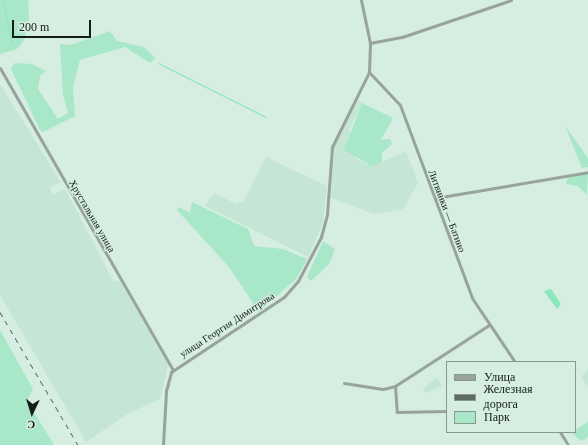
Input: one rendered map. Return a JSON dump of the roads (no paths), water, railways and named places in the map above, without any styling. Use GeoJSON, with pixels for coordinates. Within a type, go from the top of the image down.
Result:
{"type":"FeatureCollection","features":[{"type":"Feature","properties":{"kind":"street","name":"улица Георгия Димитрова"},"geometry":{"type":"LineString","coordinates":[[173,370],[277,303],[296,283],[325,226],[333,143],[369,72],[370,43],[361,0]]}},
{"type":"Feature","properties":{"kind":"street"},"geometry":{"type":"LineString","coordinates":[[370,43],[402,38],[511,0]]}},
{"type":"Feature","properties":{"kind":"street","name":"Хрустальная улица"},"geometry":{"type":"LineString","coordinates":[[0,68],[173,370]]}},
{"type":"Feature","properties":{"kind":"street","name":"Литвинки — Батино"},"geometry":{"type":"LineString","coordinates":[[369,72],[399,104],[471,295],[488,325],[514,361]]}},
{"type":"Feature","properties":{"kind":"street"},"geometry":{"type":"LineString","coordinates":[[435,198],[588,172]]}},
{"type":"Feature","properties":{"kind":"street"},"geometry":{"type":"LineString","coordinates":[[344,382],[383,389],[395,386],[488,325]]}},
{"type":"Feature","properties":{"kind":"street"},"geometry":{"type":"LineString","coordinates":[[163,445],[166,387],[173,370]]}},
{"type":"Feature","properties":{"kind":"street"},"geometry":{"type":"LineString","coordinates":[[395,386],[397,412],[446,410]]}},
{"type":"Feature","properties":{"kind":"street"},"geometry":{"type":"LineString","coordinates":[[561,433],[568,445]]}},
{"type":"Feature","properties":{"kind":"waterway"},"geometry":{"type":"LineString","coordinates":[[3,0],[12,43]]}},
{"type":"Feature","properties":{"kind":"waterway"},"geometry":{"type":"LineString","coordinates":[[158,63],[266,117]]}},
{"type":"Feature","properties":{"kind":"railway"},"geometry":{"type":"LineString","coordinates":[[0,312],[78,445]]}}]}
